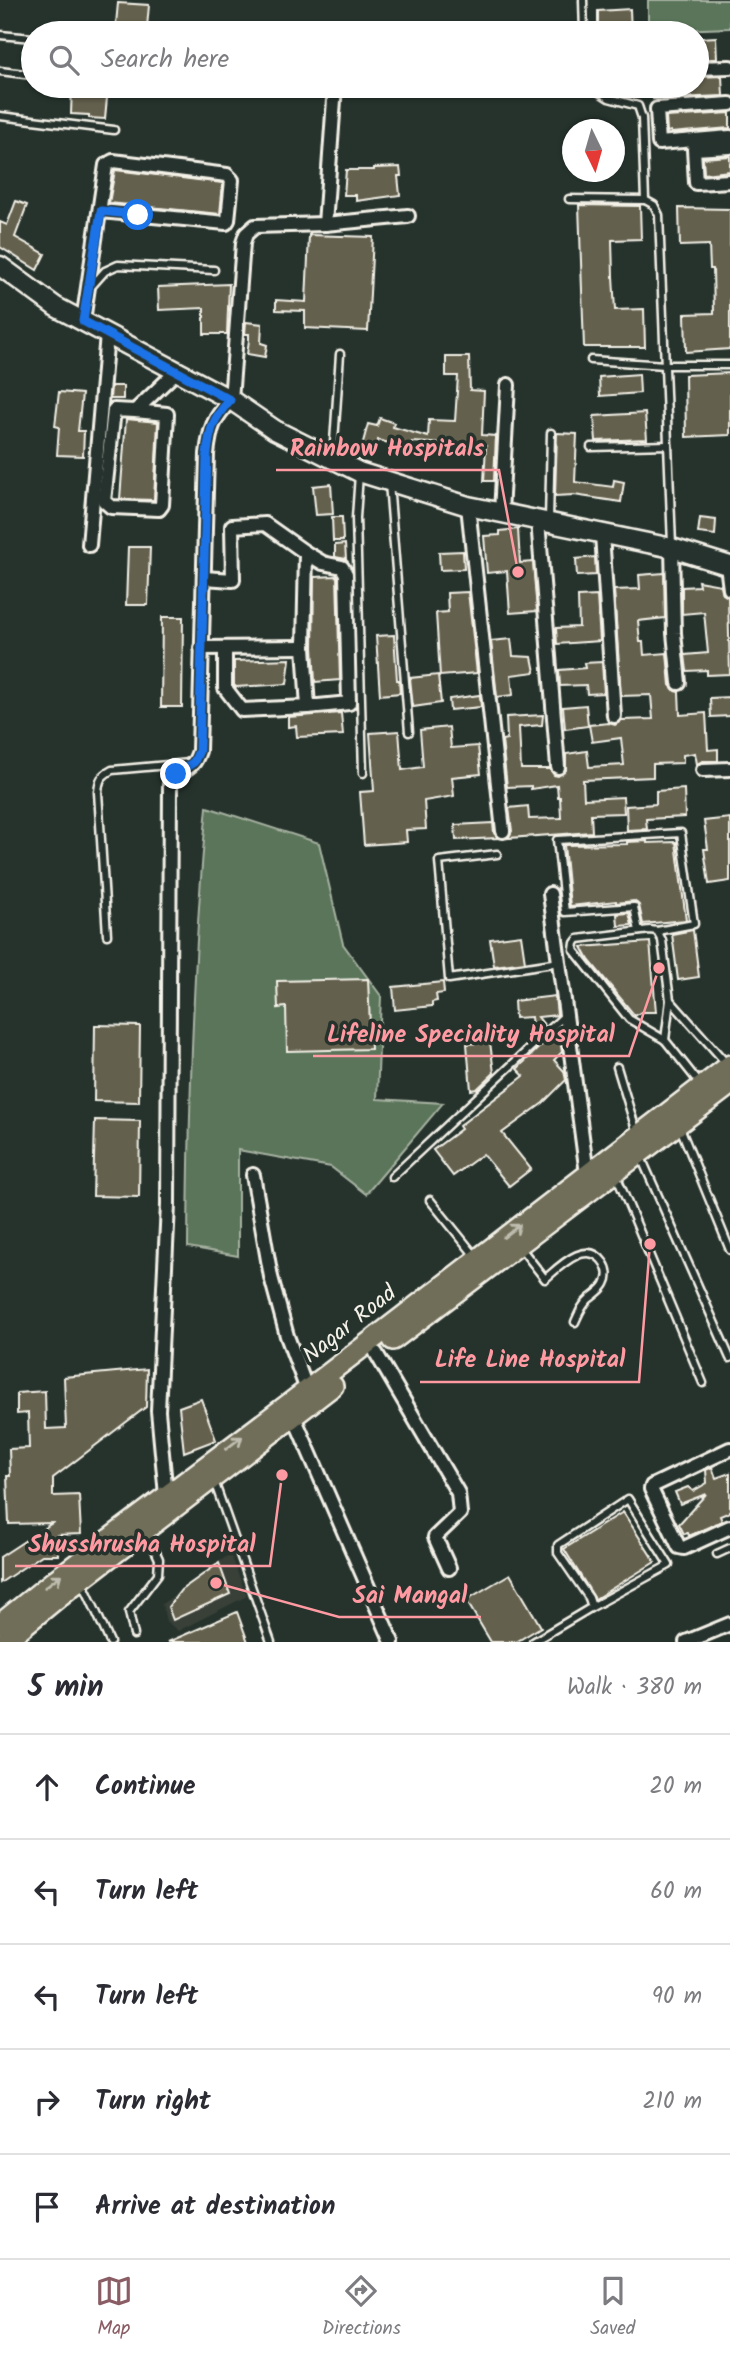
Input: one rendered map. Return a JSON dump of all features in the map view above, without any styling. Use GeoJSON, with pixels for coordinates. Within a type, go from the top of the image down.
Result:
{"type":"FeatureCollection","features":[{"type":"Feature","properties":{"kind":"highway","name":"Nagar Road"},"geometry":{"type":"LineString","coordinates":[[2,1617],[307,1390],[587,1174],[678,1123],[729,1072]]}},
{"type":"Feature","properties":{"kind":"highway","name":"Nagar Road"},"geometry":{"type":"LineString","coordinates":[[4,1642],[82,1579],[615,1172],[638,1144],[701,1086],[729,1072]]}},
{"type":"Feature","properties":{"kind":"main road"},"geometry":{"type":"LineString","coordinates":[[0,266],[56,307],[230,400],[275,430],[359,472],[468,506],[672,548],[728,565]]}},
{"type":"Feature","properties":{"kind":"street"},"geometry":{"type":"LineString","coordinates":[[709,68],[730,67]]}},
{"type":"Feature","properties":{"kind":"street"},"geometry":{"type":"LineString","coordinates":[[326,225],[334,98]]}},
{"type":"Feature","properties":{"kind":"street"},"geometry":{"type":"LineString","coordinates":[[730,104],[657,109],[659,143],[730,138]]}},
{"type":"Feature","properties":{"kind":"street"},"geometry":{"type":"LineString","coordinates":[[730,147],[694,149],[696,183],[730,181]]}},
{"type":"Feature","properties":{"kind":"street"},"geometry":{"type":"LineString","coordinates":[[83,321],[106,165],[113,161],[227,174],[232,180],[226,223],[101,211]]}},
{"type":"Feature","properties":{"kind":"street"},"geometry":{"type":"LineString","coordinates":[[166,1495],[158,1411],[168,1205],[170,785],[176,774],[194,762],[199,751],[207,454],[210,427],[230,400],[243,243],[246,234],[256,226],[326,225],[408,216]]}},
{"type":"Feature","properties":{"kind":"street"},"geometry":{"type":"LineString","coordinates":[[89,545],[107,334]]}},
{"type":"Feature","properties":{"kind":"street"},"geometry":{"type":"LineString","coordinates":[[135,411],[167,414],[162,505],[159,509],[111,507],[104,500],[114,410],[135,411],[177,371]]}},
{"type":"Feature","properties":{"kind":"street"},"geometry":{"type":"LineString","coordinates":[[501,513],[508,385]]}},
{"type":"Feature","properties":{"kind":"street"},"geometry":{"type":"LineString","coordinates":[[468,506],[503,831]]}},
{"type":"Feature","properties":{"kind":"street"},"geometry":{"type":"LineString","coordinates":[[544,522],[558,767]]}},
{"type":"Feature","properties":{"kind":"street"},"geometry":{"type":"LineString","coordinates":[[204,578],[233,580],[232,526],[265,524],[323,563],[342,567],[346,574],[349,703],[308,708],[242,710],[225,688],[225,648]]}},
{"type":"Feature","properties":{"kind":"street"},"geometry":{"type":"LineString","coordinates":[[602,534],[614,716]]}},
{"type":"Feature","properties":{"kind":"street"},"geometry":{"type":"LineString","coordinates":[[672,548],[678,683]]}},
{"type":"Feature","properties":{"kind":"street"},"geometry":{"type":"LineString","coordinates":[[306,553],[304,647],[308,708]]}},
{"type":"Feature","properties":{"kind":"street"},"geometry":{"type":"LineString","coordinates":[[728,565],[730,589]]}},
{"type":"Feature","properties":{"kind":"street"},"geometry":{"type":"LineString","coordinates":[[201,648],[304,647]]}},
{"type":"Feature","properties":{"kind":"street"},"geometry":{"type":"LineString","coordinates":[[703,770],[730,769]]}},
{"type":"Feature","properties":{"kind":"street"},"geometry":{"type":"LineString","coordinates":[[550,894],[587,1174]]}},
{"type":"Feature","properties":{"kind":"street"},"geometry":{"type":"LineString","coordinates":[[253,1175],[271,1277],[287,1336],[307,1390]]}},
{"type":"Feature","properties":{"kind":"street"},"geometry":{"type":"LineString","coordinates":[[376,1353],[458,1493],[460,1513],[435,1537],[449,1568]]}},
{"type":"Feature","properties":{"kind":"street"},"geometry":{"type":"LineString","coordinates":[[294,1417],[392,1642]]}},
{"type":"Feature","properties":{"kind":"street"},"geometry":{"type":"LineString","coordinates":[[730,1449],[652,1486],[651,1489],[679,1547],[684,1548],[730,1527]]}},
{"type":"Feature","properties":{"kind":"street"},"geometry":{"type":"LineString","coordinates":[[686,1642],[730,1624]]}},
{"type":"Feature","properties":{"kind":"lane"},"geometry":{"type":"LineString","coordinates":[[583,0],[584,21]]}},
{"type":"Feature","properties":{"kind":"lane"},"geometry":{"type":"LineString","coordinates":[[0,35],[21,36]]}},
{"type":"Feature","properties":{"kind":"lane"},"geometry":{"type":"LineString","coordinates":[[0,71],[21,74]]}},
{"type":"Feature","properties":{"kind":"lane"},"geometry":{"type":"LineString","coordinates":[[609,98],[638,106],[642,118],[645,200]]}},
{"type":"Feature","properties":{"kind":"lane"},"geometry":{"type":"LineString","coordinates":[[0,116],[114,130]]}},
{"type":"Feature","properties":{"kind":"lane"},"geometry":{"type":"LineString","coordinates":[[569,200],[645,200],[654,205],[659,215],[672,548]]}},
{"type":"Feature","properties":{"kind":"lane"},"geometry":{"type":"LineString","coordinates":[[88,290],[105,271],[118,265],[214,271]]}},
{"type":"Feature","properties":{"kind":"lane"},"geometry":{"type":"LineString","coordinates":[[333,459],[340,354]]}},
{"type":"Feature","properties":{"kind":"lane"},"geometry":{"type":"LineString","coordinates":[[591,360],[665,365],[730,365]]}},
{"type":"Feature","properties":{"kind":"lane"},"geometry":{"type":"LineString","coordinates":[[544,522],[551,433]]}},
{"type":"Feature","properties":{"kind":"lane"},"geometry":{"type":"LineString","coordinates":[[591,447],[668,445]]}},
{"type":"Feature","properties":{"kind":"lane"},"geometry":{"type":"LineString","coordinates":[[359,472],[356,518],[363,772]]}},
{"type":"Feature","properties":{"kind":"lane"},"geometry":{"type":"LineString","coordinates":[[388,483],[409,732]]}},
{"type":"Feature","properties":{"kind":"lane"},"geometry":{"type":"LineString","coordinates":[[107,935],[99,781],[112,770],[194,762]]}},
{"type":"Feature","properties":{"kind":"lane"},"geometry":{"type":"LineString","coordinates":[[639,931],[634,907],[565,912],[558,840],[681,833],[694,925],[578,939],[574,950],[629,1019],[665,1040],[701,1086]]}},
{"type":"Feature","properties":{"kind":"lane"},"geometry":{"type":"LineString","coordinates":[[497,853],[439,861],[449,979],[559,962]]}},
{"type":"Feature","properties":{"kind":"lane"},"geometry":{"type":"LineString","coordinates":[[657,931],[662,940],[670,1000],[665,1040]]}},
{"type":"Feature","properties":{"kind":"lane"},"geometry":{"type":"LineString","coordinates":[[670,1000],[729,1072]]}},
{"type":"Feature","properties":{"kind":"lane"},"geometry":{"type":"LineString","coordinates":[[392,1177],[566,1014]]}},
{"type":"Feature","properties":{"kind":"lane"},"geometry":{"type":"LineString","coordinates":[[617,1067],[638,1144],[730,1358]]}},
{"type":"Feature","properties":{"kind":"lane"},"geometry":{"type":"LineString","coordinates":[[678,1123],[730,1250]]}},
{"type":"Feature","properties":{"kind":"lane"},"geometry":{"type":"LineString","coordinates":[[615,1172],[703,1383]]}},
{"type":"Feature","properties":{"kind":"lane"},"geometry":{"type":"LineString","coordinates":[[430,1200],[478,1258]]}},
{"type":"Feature","properties":{"kind":"lane"},"geometry":{"type":"LineString","coordinates":[[519,1245],[545,1279],[565,1262],[585,1252],[599,1257],[604,1263],[608,1270],[605,1285],[588,1300],[575,1322]]}},
{"type":"Feature","properties":{"kind":"lane"},"geometry":{"type":"LineString","coordinates":[[213,1479],[271,1642]]}},
{"type":"Feature","properties":{"kind":"lane"},"geometry":{"type":"LineString","coordinates":[[533,1642],[669,1565],[628,1499],[558,1545],[558,1553],[589,1598],[592,1607]]}},
{"type":"Feature","properties":{"kind":"lane"},"geometry":{"type":"LineString","coordinates":[[135,1635],[129,1612],[158,1574],[159,1559],[146,1530]]}},
{"type":"Feature","properties":{"kind":"lane"},"geometry":{"type":"LineString","coordinates":[[717,1554],[730,1548]]}},
{"type":"Feature","properties":{"kind":"lane"},"geometry":{"type":"LineString","coordinates":[[82,1579],[110,1642]]}},
{"type":"Feature","properties":{"kind":"shaded area"},"geometry":{"type":"Polygon","coordinates":[[[230,1554],[247,1596],[178,1631],[166,1621],[162,1604],[230,1554]]]}},
{"type":"Feature","properties":{"kind":"green space"},"geometry":{"type":"Polygon","coordinates":[[[648,0],[730,0],[730,28],[709,29],[709,21],[648,21],[648,0]]]}},
{"type":"Feature","properties":{"kind":"green space"},"geometry":{"type":"Polygon","coordinates":[[[207,807],[319,843],[343,944],[381,996],[377,1099],[443,1103],[366,1194],[331,1167],[238,1150],[238,1256],[188,1247],[193,1027],[207,807]]]}},
{"type":"Feature","properties":{"kind":"building"},"geometry":{"type":"Polygon","coordinates":[[[118,3],[149,5],[148,21],[116,21],[118,3]]]}},
{"type":"Feature","properties":{"kind":"building"},"geometry":{"type":"Polygon","coordinates":[[[630,9],[630,21],[598,21],[598,11],[630,9]]]}},
{"type":"Feature","properties":{"kind":"building"},"geometry":{"type":"Polygon","coordinates":[[[709,37],[716,37],[717,59],[709,59],[709,37]]]}},
{"type":"Feature","properties":{"kind":"building"},"geometry":{"type":"Polygon","coordinates":[[[722,76],[723,96],[709,97],[709,77],[722,76]]]}},
{"type":"Feature","properties":{"kind":"building"},"geometry":{"type":"Polygon","coordinates":[[[72,98],[107,98],[105,119],[71,114],[72,98]]]}},
{"type":"Feature","properties":{"kind":"building"},"geometry":{"type":"Polygon","coordinates":[[[730,113],[730,128],[667,132],[666,117],[730,113]]]}},
{"type":"Feature","properties":{"kind":"building"},"geometry":{"type":"Polygon","coordinates":[[[730,156],[730,171],[704,174],[703,158],[730,156]]]}},
{"type":"Feature","properties":{"kind":"building"},"geometry":{"type":"Polygon","coordinates":[[[400,167],[400,195],[356,201],[356,195],[344,195],[346,170],[400,167]]]}},
{"type":"Feature","properties":{"kind":"building"},"geometry":{"type":"Polygon","coordinates":[[[115,170],[223,183],[220,214],[109,203],[115,170]]]}},
{"type":"Feature","properties":{"kind":"building"},"geometry":{"type":"Polygon","coordinates":[[[16,201],[27,205],[15,237],[45,254],[37,270],[0,247],[0,222],[7,225],[16,201]]]}},
{"type":"Feature","properties":{"kind":"building"},"geometry":{"type":"Polygon","coordinates":[[[579,205],[640,206],[641,239],[612,240],[613,276],[615,310],[644,309],[645,347],[584,347],[579,205]]]}},
{"type":"Feature","properties":{"kind":"building"},"geometry":{"type":"Polygon","coordinates":[[[679,208],[730,209],[730,349],[686,352],[685,314],[714,313],[713,269],[710,269],[709,245],[680,246],[679,208]]]}},
{"type":"Feature","properties":{"kind":"building"},"geometry":{"type":"Polygon","coordinates":[[[309,235],[373,237],[368,331],[305,328],[305,311],[276,310],[276,300],[306,302],[309,235]]]}},
{"type":"Feature","properties":{"kind":"building"},"geometry":{"type":"Polygon","coordinates":[[[229,284],[227,334],[204,334],[204,308],[159,310],[158,287],[229,284]]]}},
{"type":"Feature","properties":{"kind":"building"},"geometry":{"type":"Polygon","coordinates":[[[246,322],[262,324],[261,343],[267,345],[265,357],[247,354],[249,334],[245,334],[246,322]]]}},
{"type":"Feature","properties":{"kind":"building"},"geometry":{"type":"Polygon","coordinates":[[[446,357],[469,357],[470,390],[484,391],[482,435],[496,436],[494,481],[484,481],[486,446],[412,442],[410,449],[378,440],[376,449],[362,446],[368,424],[377,426],[380,418],[394,423],[393,427],[428,437],[429,420],[455,421],[458,376],[446,376],[446,357]]]}},
{"type":"Feature","properties":{"kind":"building"},"geometry":{"type":"Polygon","coordinates":[[[730,373],[730,435],[686,437],[685,375],[730,373]]]}},
{"type":"Feature","properties":{"kind":"building"},"geometry":{"type":"Polygon","coordinates":[[[639,374],[640,393],[600,396],[599,377],[639,374]]]}},
{"type":"Feature","properties":{"kind":"building"},"geometry":{"type":"Polygon","coordinates":[[[111,386],[123,386],[123,399],[110,399],[111,386]]]}},
{"type":"Feature","properties":{"kind":"building"},"geometry":{"type":"Polygon","coordinates":[[[59,392],[82,394],[78,431],[84,431],[83,456],[57,455],[59,427],[55,426],[59,392]]]}},
{"type":"Feature","properties":{"kind":"building"},"geometry":{"type":"Polygon","coordinates":[[[645,413],[647,439],[596,441],[594,416],[645,413]]]}},
{"type":"Feature","properties":{"kind":"building"},"geometry":{"type":"Polygon","coordinates":[[[126,419],[158,422],[154,500],[120,499],[126,419]]]}},
{"type":"Feature","properties":{"kind":"building"},"geometry":{"type":"Polygon","coordinates":[[[557,433],[577,434],[575,482],[613,487],[614,480],[624,482],[621,502],[574,495],[555,496],[557,433]]]}},
{"type":"Feature","properties":{"kind":"building"},"geometry":{"type":"Polygon","coordinates":[[[331,484],[333,514],[316,515],[313,486],[331,484]]]}},
{"type":"Feature","properties":{"kind":"building"},"geometry":{"type":"Polygon","coordinates":[[[332,517],[342,517],[343,541],[333,541],[332,517]]]}},
{"type":"Feature","properties":{"kind":"building"},"geometry":{"type":"Polygon","coordinates":[[[700,518],[716,520],[715,535],[698,533],[700,518]]]}},
{"type":"Feature","properties":{"kind":"building"},"geometry":{"type":"Polygon","coordinates":[[[518,529],[520,563],[533,562],[537,611],[510,613],[507,571],[487,573],[484,536],[500,535],[500,531],[518,529]]]}},
{"type":"Feature","properties":{"kind":"building"},"geometry":{"type":"Polygon","coordinates":[[[345,544],[346,559],[335,557],[335,545],[345,544]]]}},
{"type":"Feature","properties":{"kind":"building"},"geometry":{"type":"Polygon","coordinates":[[[128,547],[150,547],[148,605],[126,605],[128,547]]]}},
{"type":"Feature","properties":{"kind":"building"},"geometry":{"type":"Polygon","coordinates":[[[463,551],[464,569],[440,570],[439,552],[463,551]]]}},
{"type":"Feature","properties":{"kind":"building"},"geometry":{"type":"Polygon","coordinates":[[[595,557],[596,575],[577,576],[576,559],[595,557]]]}},
{"type":"Feature","properties":{"kind":"building"},"geometry":{"type":"Polygon","coordinates":[[[664,573],[665,618],[638,621],[640,642],[643,642],[644,655],[667,653],[670,685],[679,692],[680,715],[706,713],[708,750],[718,749],[718,761],[703,761],[697,764],[695,753],[683,755],[683,763],[653,764],[653,777],[583,780],[584,799],[623,797],[624,813],[591,814],[592,832],[508,838],[512,831],[509,808],[528,806],[529,819],[561,818],[557,785],[531,789],[531,786],[507,787],[502,740],[507,739],[506,717],[543,715],[542,725],[519,727],[521,769],[550,769],[558,776],[566,770],[566,754],[587,751],[589,767],[624,765],[621,738],[592,742],[589,725],[615,725],[622,720],[653,719],[651,695],[621,696],[614,590],[640,589],[639,575],[664,573]]]}},
{"type":"Feature","properties":{"kind":"building"},"geometry":{"type":"Polygon","coordinates":[[[337,576],[340,680],[315,682],[314,577],[337,576]]]}},
{"type":"Feature","properties":{"kind":"building"},"geometry":{"type":"Polygon","coordinates":[[[698,581],[721,585],[723,594],[728,597],[730,674],[707,675],[707,670],[687,671],[685,655],[708,653],[704,612],[682,614],[682,587],[699,586],[698,581]]]}},
{"type":"Feature","properties":{"kind":"building"},"geometry":{"type":"Polygon","coordinates":[[[468,592],[477,673],[440,676],[436,613],[448,612],[447,593],[468,592]]]}},
{"type":"Feature","properties":{"kind":"building"},"geometry":{"type":"Polygon","coordinates":[[[597,596],[600,641],[557,644],[556,628],[579,627],[578,597],[597,596]]]}},
{"type":"Feature","properties":{"kind":"building"},"geometry":{"type":"Polygon","coordinates":[[[162,617],[183,617],[182,707],[161,707],[162,617]]]}},
{"type":"Feature","properties":{"kind":"building"},"geometry":{"type":"Polygon","coordinates":[[[394,635],[400,693],[380,695],[376,636],[394,635]]]}},
{"type":"Feature","properties":{"kind":"building"},"geometry":{"type":"Polygon","coordinates":[[[511,639],[513,656],[532,657],[535,672],[511,675],[513,695],[497,697],[491,641],[511,639]]]}},
{"type":"Feature","properties":{"kind":"building"},"geometry":{"type":"Polygon","coordinates":[[[290,659],[287,684],[234,685],[234,661],[290,659]]]}},
{"type":"Feature","properties":{"kind":"building"},"geometry":{"type":"Polygon","coordinates":[[[602,662],[604,693],[587,694],[586,685],[560,686],[559,670],[585,668],[584,663],[602,662]]]}},
{"type":"Feature","properties":{"kind":"building"},"geometry":{"type":"Polygon","coordinates":[[[438,675],[441,703],[413,707],[410,678],[438,675]]]}},
{"type":"Feature","properties":{"kind":"building"},"geometry":{"type":"Polygon","coordinates":[[[480,695],[481,707],[450,710],[449,699],[480,695]]]}},
{"type":"Feature","properties":{"kind":"building"},"geometry":{"type":"Polygon","coordinates":[[[730,697],[730,716],[711,717],[710,698],[730,697]]]}},
{"type":"Feature","properties":{"kind":"building"},"geometry":{"type":"Polygon","coordinates":[[[586,705],[588,726],[565,729],[563,707],[586,705]]]}},
{"type":"Feature","properties":{"kind":"building"},"geometry":{"type":"Polygon","coordinates":[[[341,713],[343,735],[297,737],[296,726],[288,727],[288,717],[341,713]]]}},
{"type":"Feature","properties":{"kind":"building"},"geometry":{"type":"Polygon","coordinates":[[[449,727],[451,748],[478,746],[481,774],[452,777],[454,796],[424,801],[426,829],[406,830],[407,842],[364,845],[360,792],[374,791],[370,733],[399,731],[402,770],[423,767],[420,730],[449,727]]]}},
{"type":"Feature","properties":{"kind":"building"},"geometry":{"type":"Polygon","coordinates":[[[684,789],[685,817],[646,819],[647,829],[627,830],[626,806],[656,804],[656,791],[684,789]]]}},
{"type":"Feature","properties":{"kind":"building"},"geometry":{"type":"Polygon","coordinates":[[[730,818],[730,881],[709,884],[704,849],[708,849],[704,821],[730,818]]]}},
{"type":"Feature","properties":{"kind":"building"},"geometry":{"type":"Polygon","coordinates":[[[493,823],[494,833],[498,838],[456,840],[455,825],[493,823]]]}},
{"type":"Feature","properties":{"kind":"building"},"geometry":{"type":"Polygon","coordinates":[[[676,842],[686,920],[643,924],[639,905],[634,901],[570,906],[564,845],[676,842]]]}},
{"type":"Feature","properties":{"kind":"building"},"geometry":{"type":"Polygon","coordinates":[[[629,913],[632,925],[618,926],[617,914],[629,913]]]}},
{"type":"Feature","properties":{"kind":"building"},"geometry":{"type":"Polygon","coordinates":[[[693,930],[699,977],[678,980],[672,934],[693,930]]]}},
{"type":"Feature","properties":{"kind":"building"},"geometry":{"type":"Polygon","coordinates":[[[521,935],[525,962],[494,966],[490,939],[521,935]]]}},
{"type":"Feature","properties":{"kind":"building"},"geometry":{"type":"Polygon","coordinates":[[[650,942],[656,1012],[641,1012],[635,1016],[589,960],[582,947],[650,942]]]}},
{"type":"Feature","properties":{"kind":"building"},"geometry":{"type":"Polygon","coordinates":[[[368,979],[371,1049],[287,1051],[286,1007],[278,1008],[277,981],[368,979]]]}},
{"type":"Feature","properties":{"kind":"building"},"geometry":{"type":"Polygon","coordinates":[[[443,982],[444,993],[436,994],[437,1001],[432,1002],[432,1006],[395,1010],[393,987],[443,982]]]}},
{"type":"Feature","properties":{"kind":"building"},"geometry":{"type":"Polygon","coordinates":[[[555,996],[557,1015],[538,1017],[545,1026],[532,1027],[531,1017],[515,1018],[514,1001],[555,996]]]}},
{"type":"Feature","properties":{"kind":"building"},"geometry":{"type":"Polygon","coordinates":[[[95,1025],[140,1026],[139,1102],[94,1101],[95,1025]]]}},
{"type":"Feature","properties":{"kind":"building"},"geometry":{"type":"Polygon","coordinates":[[[554,1033],[560,1040],[562,1052],[554,1060],[564,1071],[566,1080],[543,1103],[502,1133],[531,1169],[509,1186],[483,1154],[453,1176],[433,1150],[461,1129],[459,1126],[524,1076],[517,1069],[554,1033]]]}},
{"type":"Feature","properties":{"kind":"building"},"geometry":{"type":"Polygon","coordinates":[[[490,1042],[494,1073],[477,1089],[471,1090],[467,1044],[490,1042]]]}},
{"type":"Feature","properties":{"kind":"building"},"geometry":{"type":"Polygon","coordinates":[[[95,1120],[140,1121],[139,1197],[93,1196],[95,1120]]]}},
{"type":"Feature","properties":{"kind":"building"},"geometry":{"type":"Polygon","coordinates":[[[147,1369],[146,1407],[53,1478],[53,1496],[79,1495],[81,1534],[57,1535],[58,1555],[42,1555],[0,1583],[0,1557],[52,1523],[9,1524],[9,1449],[29,1448],[28,1413],[17,1414],[17,1393],[45,1391],[46,1429],[66,1428],[64,1377],[147,1369]]]}},
{"type":"Feature","properties":{"kind":"building"},"geometry":{"type":"Polygon","coordinates":[[[201,1399],[216,1440],[184,1452],[179,1407],[201,1399]]]}},
{"type":"Feature","properties":{"kind":"building"},"geometry":{"type":"Polygon","coordinates":[[[712,1467],[716,1478],[730,1473],[730,1512],[720,1516],[722,1521],[689,1536],[688,1533],[684,1534],[679,1524],[706,1494],[680,1504],[675,1492],[688,1487],[693,1491],[707,1483],[706,1470],[712,1467]]]}},
{"type":"Feature","properties":{"kind":"building"},"geometry":{"type":"Polygon","coordinates":[[[623,1512],[655,1562],[595,1599],[564,1549],[623,1512]]]}},
{"type":"Feature","properties":{"kind":"building"},"geometry":{"type":"Polygon","coordinates":[[[219,1563],[230,1594],[173,1620],[168,1607],[181,1590],[219,1563]]]}},
{"type":"Feature","properties":{"kind":"building"},"geometry":{"type":"Polygon","coordinates":[[[510,1574],[541,1627],[516,1642],[491,1642],[466,1600],[510,1574]]]}},
{"type":"Feature","properties":{"kind":"building"},"geometry":{"type":"Polygon","coordinates":[[[237,1612],[248,1642],[168,1642],[237,1612]]]}},
{"type":"Feature","properties":{"kind":"place","name":"Rainbow Hospitals"},"geometry":{"type":"Point","coordinates":[518,572]}},
{"type":"Feature","properties":{"kind":"place","name":"Lifeline Speciality Hospital"},"geometry":{"type":"Point","coordinates":[659,968]}},
{"type":"Feature","properties":{"kind":"place","name":"Life Line Hospital"},"geometry":{"type":"Point","coordinates":[650,1244]}},
{"type":"Feature","properties":{"kind":"place","name":"Shusshrusha Hospital"},"geometry":{"type":"Point","coordinates":[282,1475]}},
{"type":"Feature","properties":{"kind":"place","name":"Sai Mangal"},"geometry":{"type":"Point","coordinates":[216,1583]}},
{"type":"Feature","properties":{"kind":"route"},"geometry":{"type":"LineString","coordinates":[[138,215],[101,211],[83,321],[230,400],[210,427],[207,454],[199,751],[194,762],[176,774]]}}]}
